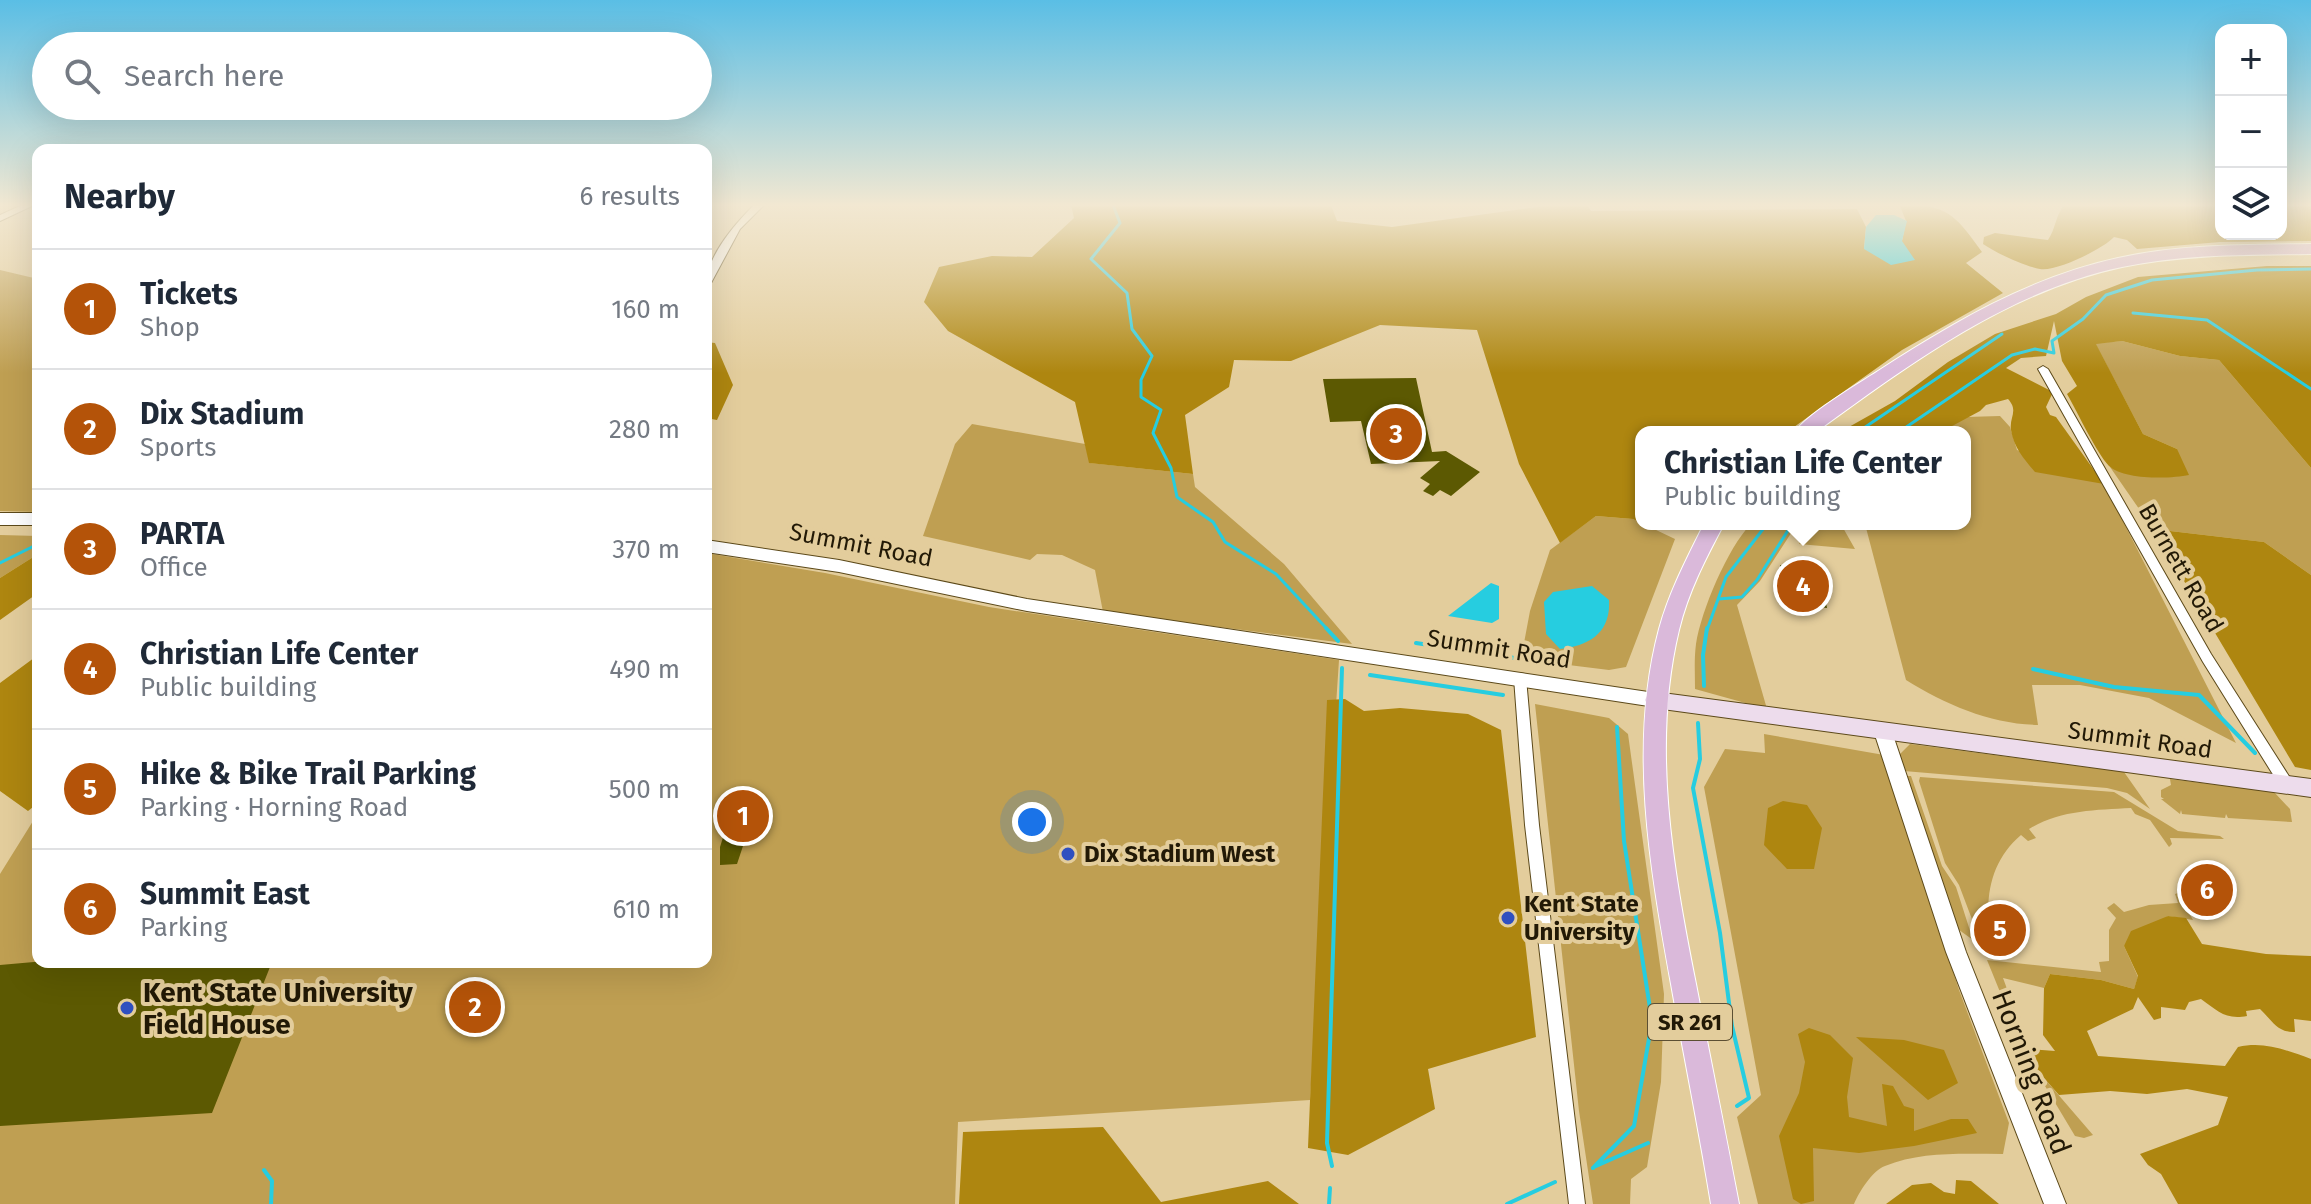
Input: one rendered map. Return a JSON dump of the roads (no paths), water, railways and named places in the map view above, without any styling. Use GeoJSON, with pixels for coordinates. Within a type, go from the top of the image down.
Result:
{"type":"FeatureCollection","features":[{"type":"Feature","properties":{"kind":"main road"},"geometry":{"type":"LineString","coordinates":[[1813,426],[1973,321],[2045,285],[2128,261]]}},
{"type":"Feature","properties":{"kind":"main road","name":"SR 261"},"geometry":{"type":"LineString","coordinates":[[1711,530],[1680,588],[1665,642],[1655,700],[1655,791],[1663,869],[1725,1204]]}},
{"type":"Feature","properties":{"kind":"main road","name":"Summit Road"},"geometry":{"type":"LineString","coordinates":[[1655,700],[2311,788]]}},
{"type":"Feature","properties":{"kind":"street","name":"Burnett Road"},"geometry":{"type":"LineString","coordinates":[[2043,369],[2207,658],[2287,785]]}},
{"type":"Feature","properties":{"kind":"street"},"geometry":{"type":"LineString","coordinates":[[0,519],[32,519]]}},
{"type":"Feature","properties":{"kind":"street","name":"Summit Road"},"geometry":{"type":"LineString","coordinates":[[712,547],[839,566],[1027,605],[1655,700]]}},
{"type":"Feature","properties":{"kind":"street"},"geometry":{"type":"LineString","coordinates":[[1520,678],[1532,825],[1577,1204]]}},
{"type":"Feature","properties":{"kind":"street","name":"Horning Road"},"geometry":{"type":"LineString","coordinates":[[1883,732],[1956,952],[2055,1204]]}},
{"type":"Feature","properties":{"kind":"water"},"geometry":{"type":"Polygon","coordinates":[[[1885,261],[1909,261],[1891,265],[1885,261]]]}},
{"type":"Feature","properties":{"kind":"water"},"geometry":{"type":"Polygon","coordinates":[[[1491,583],[1499,586],[1499,619],[1492,623],[1448,616],[1491,583]]]}},
{"type":"Feature","properties":{"kind":"water"},"geometry":{"type":"Polygon","coordinates":[[[1592,586],[1609,600],[1609,611],[1602,629],[1589,641],[1560,649],[1546,634],[1544,602],[1553,592],[1592,586]]]}},
{"type":"Feature","properties":{"kind":"waterway"},"geometry":{"type":"LineString","coordinates":[[1093,261],[1127,293],[1132,329],[1152,356],[1141,380],[1141,397],[1161,410],[1153,433],[1171,468],[1177,497],[1213,522],[1225,542],[1276,574],[1328,630]]}},
{"type":"Feature","properties":{"kind":"waterway"},"geometry":{"type":"LineString","coordinates":[[1908,426],[2012,355],[2035,349],[2054,353],[2052,341],[2083,319],[2106,295],[2152,280],[2257,270],[2311,269]]}},
{"type":"Feature","properties":{"kind":"waterway"},"geometry":{"type":"LineString","coordinates":[[2133,313],[2207,320],[2311,389]]}},
{"type":"Feature","properties":{"kind":"waterway"},"geometry":{"type":"LineString","coordinates":[[1867,426],[2002,334]]}},
{"type":"Feature","properties":{"kind":"waterway"},"geometry":{"type":"LineString","coordinates":[[1707,630],[1726,577],[1762,530]]}},
{"type":"Feature","properties":{"kind":"waterway"},"geometry":{"type":"LineString","coordinates":[[1719,599],[1742,597],[1757,580],[1788,530]]}},
{"type":"Feature","properties":{"kind":"waterway"},"geometry":{"type":"LineString","coordinates":[[0,563],[32,547]]}},
{"type":"Feature","properties":{"kind":"waterway"},"geometry":{"type":"LineString","coordinates":[[1326,628],[1338,641]]}},
{"type":"Feature","properties":{"kind":"waterway"},"geometry":{"type":"LineString","coordinates":[[1704,686],[1703,655],[1707,628]]}},
{"type":"Feature","properties":{"kind":"waterway"},"geometry":{"type":"LineString","coordinates":[[1416,643],[1521,659]]}},
{"type":"Feature","properties":{"kind":"waterway"},"geometry":{"type":"LineString","coordinates":[[1332,1166],[1327,1143],[1342,668]]}},
{"type":"Feature","properties":{"kind":"waterway"},"geometry":{"type":"LineString","coordinates":[[2033,669],[2114,687],[2199,695],[2255,753]]}},
{"type":"Feature","properties":{"kind":"waterway"},"geometry":{"type":"LineString","coordinates":[[1370,675],[1503,695]]}},
{"type":"Feature","properties":{"kind":"waterway"},"geometry":{"type":"LineString","coordinates":[[1698,723],[1700,759],[1693,788],[1720,933],[1732,1026],[1749,1098],[1737,1106]]}},
{"type":"Feature","properties":{"kind":"waterway"},"geometry":{"type":"LineString","coordinates":[[1593,1168],[1634,1126],[1652,1021],[1624,841],[1617,727]]}},
{"type":"Feature","properties":{"kind":"waterway"},"geometry":{"type":"LineString","coordinates":[[1596,1166],[1648,1143]]}},
{"type":"Feature","properties":{"kind":"waterway"},"geometry":{"type":"LineString","coordinates":[[264,1170],[272,1181],[271,1204]]}},
{"type":"Feature","properties":{"kind":"waterway"},"geometry":{"type":"LineString","coordinates":[[1507,1204],[1555,1182]]}},
{"type":"Feature","properties":{"kind":"waterway"},"geometry":{"type":"LineString","coordinates":[[1329,1204],[1330,1188]]}},
{"type":"Feature","properties":{"kind":"place","name":"PARTA"},"geometry":{"type":"Point","coordinates":[1396,434]}},
{"type":"Feature","properties":{"kind":"place","name":"Christian Life Center"},"geometry":{"type":"Point","coordinates":[1803,586]}},
{"type":"Feature","properties":{"kind":"place","name":"Tickets"},"geometry":{"type":"Point","coordinates":[743,816]}},
{"type":"Feature","properties":{"kind":"place","name":"Dix Stadium West"},"geometry":{"type":"Point","coordinates":[1068,854]}},
{"type":"Feature","properties":{"kind":"place","name":"Summit East"},"geometry":{"type":"Point","coordinates":[2207,890]}},
{"type":"Feature","properties":{"kind":"place","name":"Kent State University"},"geometry":{"type":"Point","coordinates":[1508,918]}},
{"type":"Feature","properties":{"kind":"place","name":"Hike & Bike Trail Parking"},"geometry":{"type":"Point","coordinates":[2000,930]}},
{"type":"Feature","properties":{"kind":"place","name":"Dix Stadium"},"geometry":{"type":"Point","coordinates":[475,1007]}},
{"type":"Feature","properties":{"kind":"place","name":"Kent State University Field House"},"geometry":{"type":"Point","coordinates":[127,1008]}}]}
